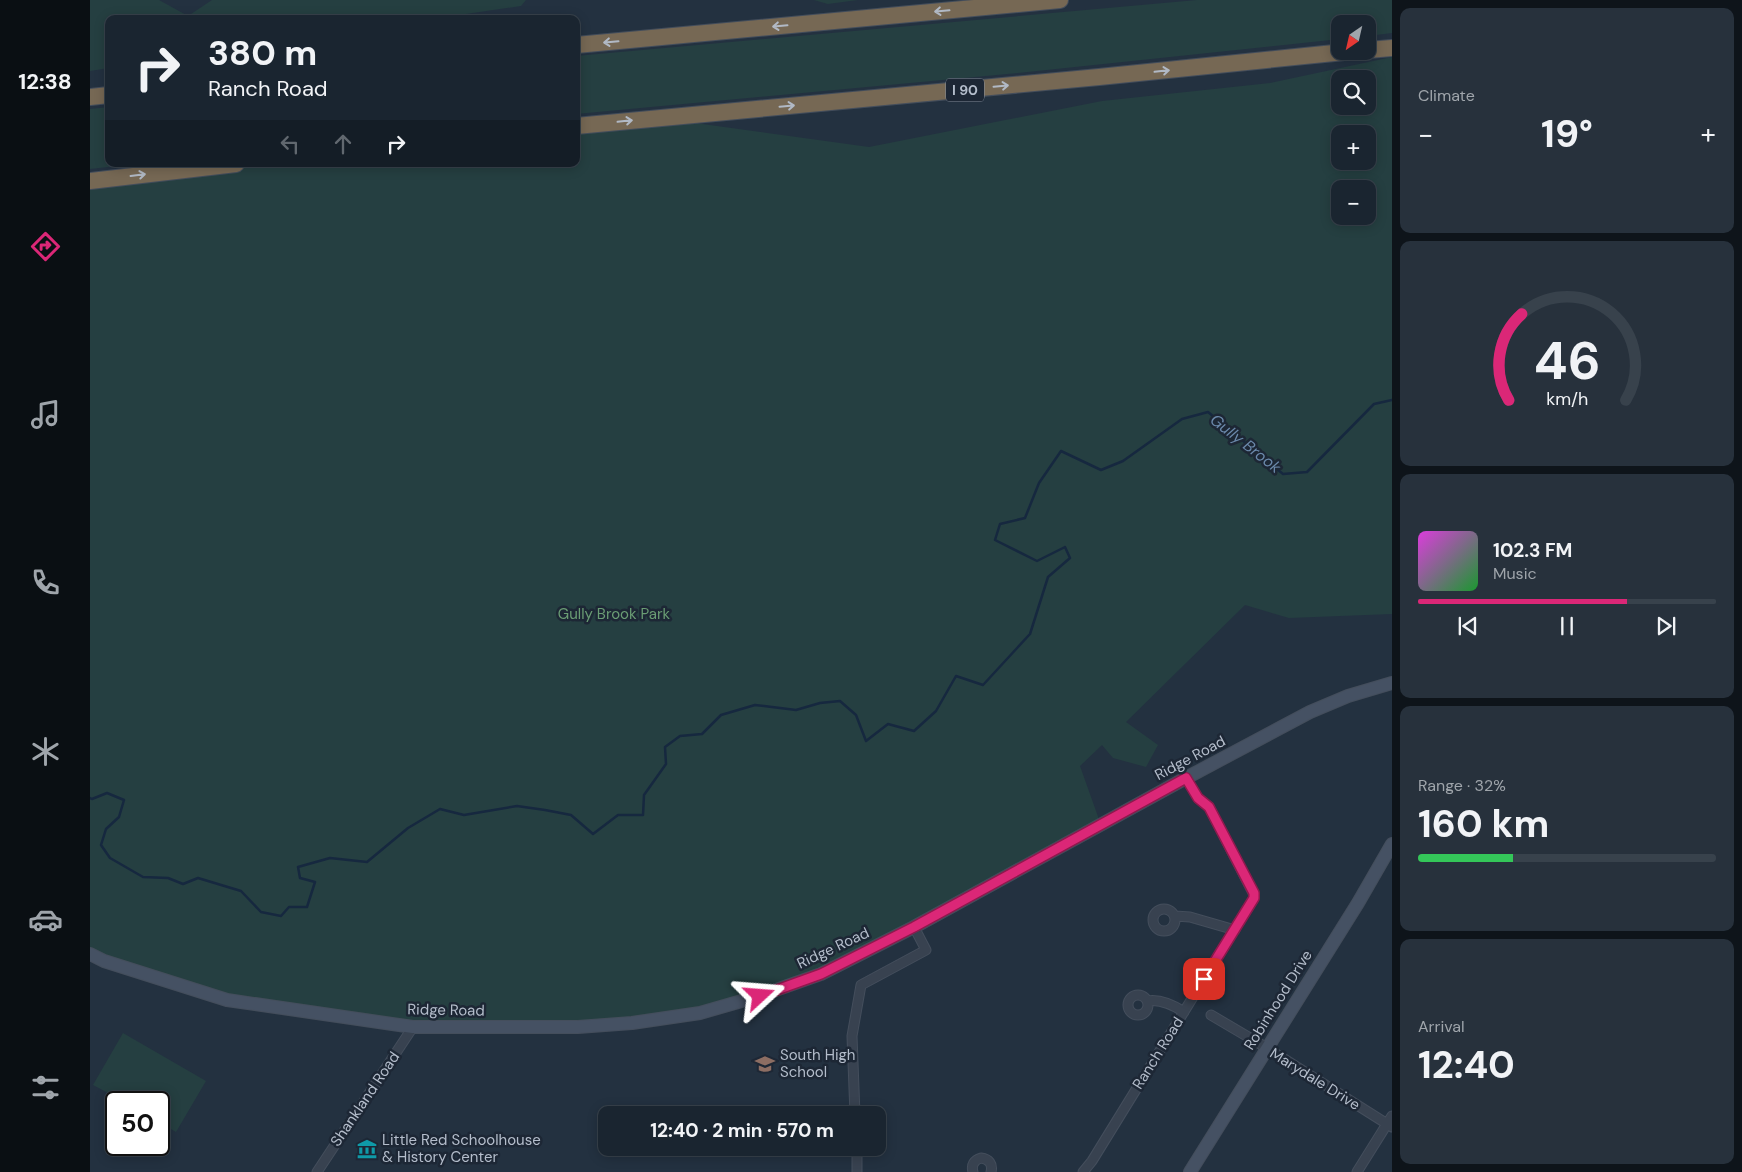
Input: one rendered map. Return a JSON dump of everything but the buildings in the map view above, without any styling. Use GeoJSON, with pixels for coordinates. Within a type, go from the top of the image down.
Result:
{"type":"FeatureCollection","features":[{"type":"Feature","properties":{"kind":"highway"},"geometry":{"type":"LineString","coordinates":[[580,45],[1060,0]]}},
{"type":"Feature","properties":{"kind":"highway"},"geometry":{"type":"LineString","coordinates":[[1376,49],[1392,48]]}},
{"type":"Feature","properties":{"kind":"highway","name":"I 90"},"geometry":{"type":"LineString","coordinates":[[580,126],[1331,53]]}},
{"type":"Feature","properties":{"kind":"highway"},"geometry":{"type":"LineString","coordinates":[[90,97],[105,95]]}},
{"type":"Feature","properties":{"kind":"highway"},"geometry":{"type":"LineString","coordinates":[[90,181],[210,167]]}},
{"type":"Feature","properties":{"kind":"main road","name":"Ridge Road"},"geometry":{"type":"LineString","coordinates":[[90,954],[104,961],[227,1000],[413,1027],[578,1027],[632,1024],[700,1013],[760,996],[805,980],[914,927],[1310,712],[1348,696],[1391,686]]}},
{"type":"Feature","properties":{"kind":"main road","name":"Robinhood Drive"},"geometry":{"type":"LineString","coordinates":[[1190,1172],[1358,903],[1392,844]]}},
{"type":"Feature","properties":{"kind":"street","name":"Ranch Road"},"geometry":{"type":"LineString","coordinates":[[1083,1172],[1092,1161],[1252,903],[1254,893],[1209,807],[1198,798],[1186,778]]}},
{"type":"Feature","properties":{"kind":"street"},"geometry":{"type":"LineString","coordinates":[[1174,916],[1190,917],[1235,930]]}},
{"type":"Feature","properties":{"kind":"street"},"geometry":{"type":"LineString","coordinates":[[855,1106],[852,1036],[861,986],[926,950],[914,927]]}},
{"type":"Feature","properties":{"kind":"street"},"geometry":{"type":"LineString","coordinates":[[1148,1002],[1154,1000],[1165,1003],[1184,1012]]}},
{"type":"Feature","properties":{"kind":"street","name":"Marydale Drive"},"geometry":{"type":"LineString","coordinates":[[1211,1015],[1390,1123]]}},
{"type":"Feature","properties":{"kind":"street","name":"Shankland Road"},"geometry":{"type":"LineString","coordinates":[[317,1172],[413,1027]]}},
{"type":"Feature","properties":{"kind":"street"},"geometry":{"type":"LineString","coordinates":[[1357,1172],[1390,1123]]}},
{"type":"Feature","properties":{"kind":"street"},"geometry":{"type":"LineString","coordinates":[[857,1156],[858,1172]]}},
{"type":"Feature","properties":{"kind":"street"},"geometry":{"type":"LineString","coordinates":[[973,1172],[972,1165],[981,1158],[988,1160],[991,1164],[991,1172]]}},
{"type":"Feature","properties":{"kind":"green space"},"geometry":{"type":"Polygon","coordinates":[[[90,0],[159,0],[186,15],[105,15],[105,69],[90,71],[90,0]]]}},
{"type":"Feature","properties":{"kind":"green space"},"geometry":{"type":"Polygon","coordinates":[[[212,0],[526,0],[521,6],[459,15],[190,15],[212,0]]]}},
{"type":"Feature","properties":{"kind":"green space"},"geometry":{"type":"Polygon","coordinates":[[[814,0],[858,0],[828,4],[814,0]]]}},
{"type":"Feature","properties":{"kind":"green space"},"geometry":{"type":"Polygon","coordinates":[[[1197,0],[1392,0],[1392,33],[1376,35],[1376,15],[1331,15],[1331,40],[1018,73],[580,114],[580,56],[1197,0]]]}},
{"type":"Feature","properties":{"kind":"green space","name":"Gully Brook Park"},"geometry":{"type":"Polygon","coordinates":[[[1392,57],[1392,614],[1289,618],[1245,605],[1126,722],[1158,745],[1146,767],[1113,758],[1102,745],[1080,766],[1101,825],[797,983],[632,1023],[413,1027],[227,1000],[90,954],[90,181],[210,167],[580,167],[580,126],[659,118],[869,147],[1102,101],[1270,83],[1331,70],[1392,57]]]}},
{"type":"Feature","properties":{"kind":"green space"},"geometry":{"type":"Polygon","coordinates":[[[105,107],[105,167],[108,167],[90,169],[90,109],[105,107]]]}},
{"type":"Feature","properties":{"kind":"green space"},"geometry":{"type":"Polygon","coordinates":[[[123,1033],[206,1081],[176,1132],[170,1128],[170,1091],[105,1091],[93,1085],[123,1033]]]}},
{"type":"Feature","properties":{"kind":"waterway","name":"Gully Brook"},"geometry":{"type":"LineString","coordinates":[[90,798],[92,799],[107,793],[124,800],[119,817],[106,829],[101,845],[110,858],[143,877],[168,878],[183,884],[198,878],[241,891],[261,912],[281,916],[289,907],[307,907],[315,882],[300,878],[298,867],[330,858],[367,862],[408,828],[440,809],[464,815],[517,806],[545,810],[571,815],[593,834],[618,815],[643,815],[644,795],[666,764],[665,747],[680,736],[702,734],[721,715],[755,705],[796,710],[820,703],[840,701],[856,715],[866,741],[888,724],[914,731],[936,711],[956,676],[983,685],[1030,634],[1048,577],[1070,558],[1065,547],[1037,561],[995,540],[1000,524],[1025,518],[1039,483],[1061,451],[1101,470],[1123,461],[1182,419],[1208,412],[1283,474],[1307,472],[1374,404],[1392,400]]}},
{"type":"Feature","properties":{"kind":"place","name":"South High School"},"geometry":{"type":"Point","coordinates":[765,1064]}},
{"type":"Feature","properties":{"kind":"place","name":"Little Red Schoolhouse & History Center"},"geometry":{"type":"Point","coordinates":[367,1149]}},
{"type":"Feature","properties":{"kind":"route"},"geometry":{"type":"LineString","coordinates":[[760,996],[821,974],[914,927],[1186,778],[1198,798],[1209,807],[1254,893],[1252,903],[1204,979]]}}]}
